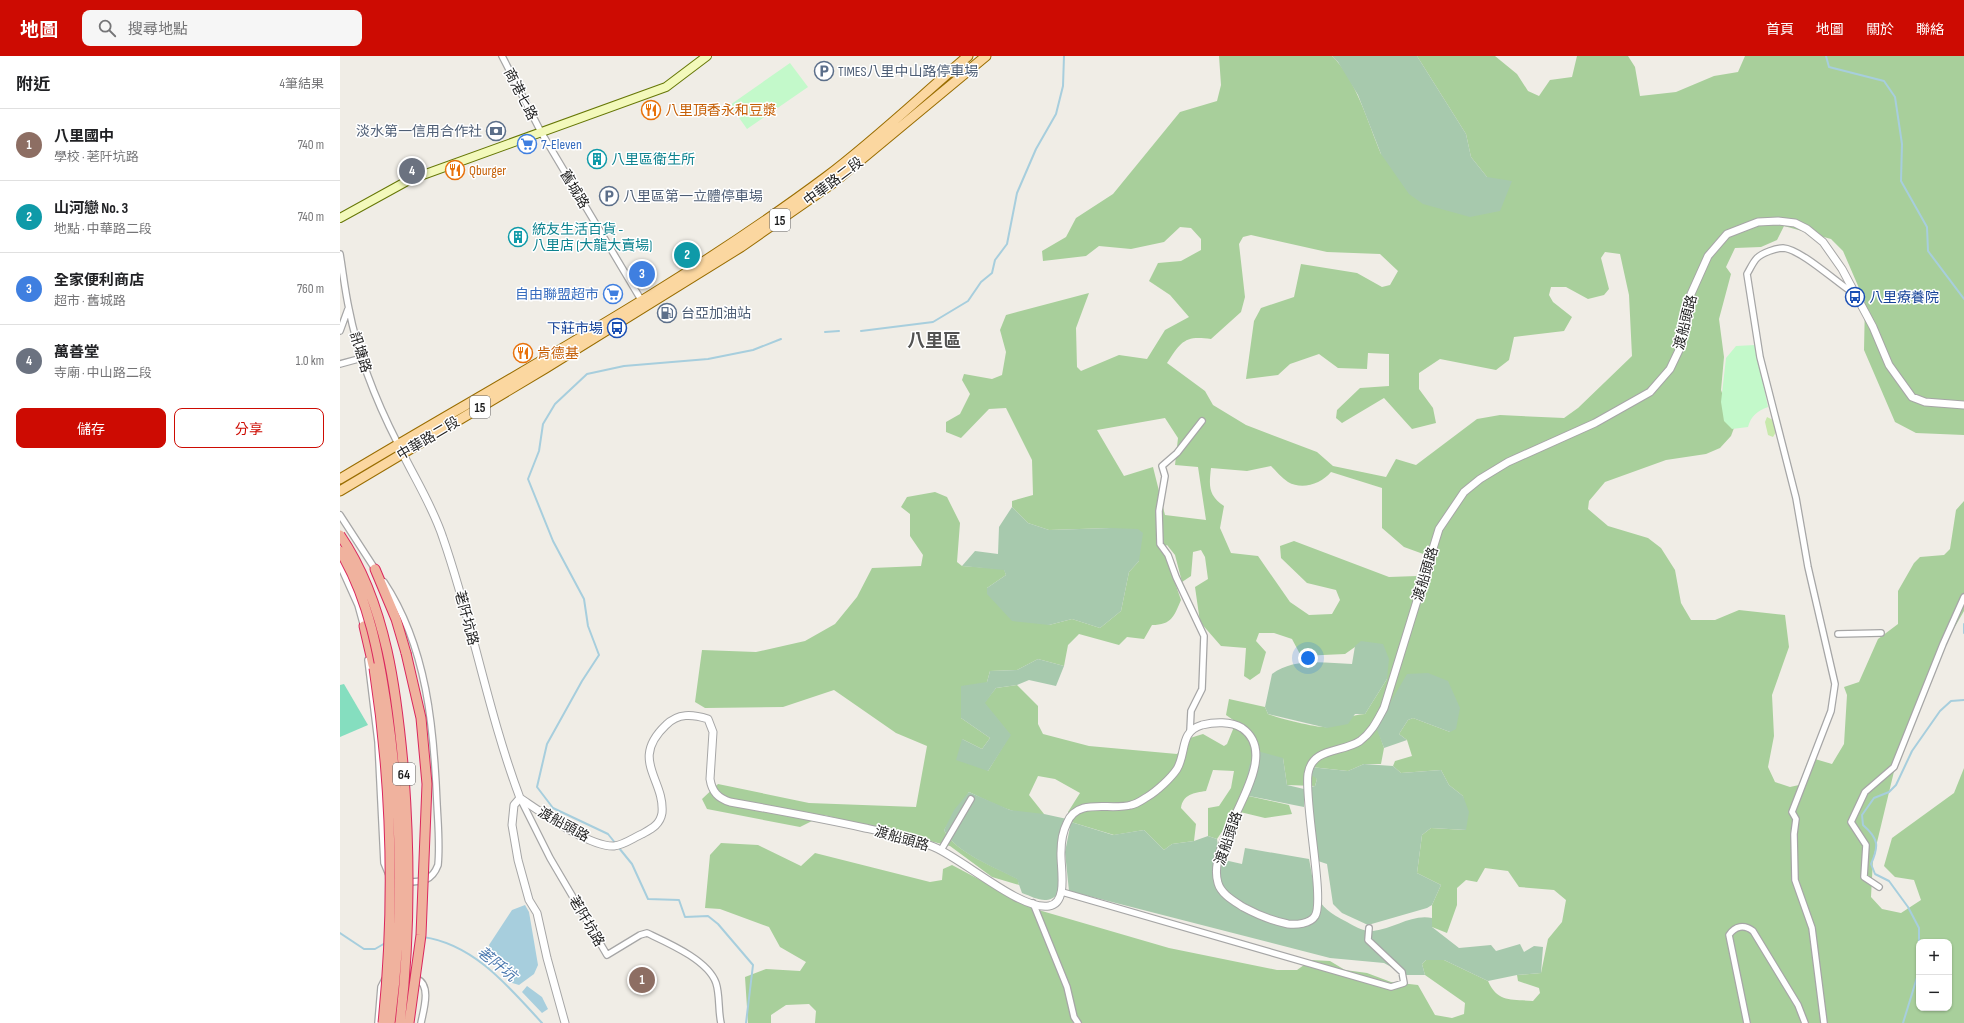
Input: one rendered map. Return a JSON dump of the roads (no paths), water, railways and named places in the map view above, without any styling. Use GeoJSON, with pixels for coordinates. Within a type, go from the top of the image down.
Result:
{"type":"FeatureCollection","features":[{"type":"Feature","properties":{"kind":"highway","name":"64"},"geometry":{"type":"LineString","coordinates":[[340,535],[363,574],[373,600],[389,663],[401,739],[407,815],[409,891],[400,1023]]}},
{"type":"Feature","properties":{"kind":"highway","name":"64"},"geometry":{"type":"LineString","coordinates":[[340,551],[354,577],[370,624],[380,664],[391,741],[398,816],[400,890],[397,947],[390,1023]]}},
{"type":"Feature","properties":{"kind":"highway"},"geometry":{"type":"LineString","coordinates":[[375,569],[396,619],[406,653],[421,718],[425,745],[427,784],[421,935],[410,1023]]}},
{"type":"Feature","properties":{"kind":"highway"},"geometry":{"type":"LineString","coordinates":[[364,626],[374,665],[384,741],[390,823],[389,946],[383,1023]]}},
{"type":"Feature","properties":{"kind":"main road"},"geometry":{"type":"LineString","coordinates":[[340,218],[409,180],[666,87],[707,56]]}},
{"type":"Feature","properties":{"kind":"main road","name":"中華路二段"},"geometry":{"type":"LineString","coordinates":[[340,491],[546,368],[737,240],[826,176],[968,56]]}},
{"type":"Feature","properties":{"kind":"main road","name":"中華路二段"},"geometry":{"type":"LineString","coordinates":[[340,479],[398,444],[425,430],[741,247],[833,183],[986,56]]}},
{"type":"Feature","properties":{"kind":"street","name":"商港七路"},"geometry":{"type":"LineString","coordinates":[[502,56],[541,132]]}},
{"type":"Feature","properties":{"kind":"street","name":"舊城路"},"geometry":{"type":"LineString","coordinates":[[541,132],[643,303]]}},
{"type":"Feature","properties":{"kind":"street","name":"渡船頭路"},"geometry":{"type":"LineString","coordinates":[[1190,731],[1199,726],[1227,723],[1240,726],[1250,735],[1256,746],[1257,760],[1253,773],[1245,794],[1233,815],[1218,862],[1218,883],[1223,893],[1253,912],[1287,924],[1298,924],[1310,921],[1316,914],[1318,900],[1309,815],[1309,768],[1319,755],[1357,743],[1372,731],[1384,708],[1439,529],[1464,492],[1480,479],[1508,462],[1594,423],[1650,392],[1670,369],[1680,348],[1691,294],[1708,256],[1727,234],[1758,222],[1778,221],[1795,223],[1824,242],[1857,295],[1889,365],[1912,397],[1925,402],[1964,405]]}},
{"type":"Feature","properties":{"kind":"street"},"geometry":{"type":"LineString","coordinates":[[1824,1023],[1812,928],[1795,880],[1794,834],[1796,819],[1792,812],[1831,711],[1835,684],[1808,567],[1796,498],[1760,357],[1747,274],[1757,258],[1769,252],[1783,248],[1799,254],[1844,288],[1857,295]]}},
{"type":"Feature","properties":{"kind":"street","name":"訊塘路"},"geometry":{"type":"LineString","coordinates":[[340,254],[348,308],[362,358],[373,392],[398,444]]}},
{"type":"Feature","properties":{"kind":"street"},"geometry":{"type":"LineString","coordinates":[[340,331],[348,308]]}},
{"type":"Feature","properties":{"kind":"street"},"geometry":{"type":"LineString","coordinates":[[340,364],[362,358]]}},
{"type":"Feature","properties":{"kind":"street"},"geometry":{"type":"LineString","coordinates":[[1202,421],[1176,453],[1162,466],[1165,476],[1159,511],[1160,544],[1168,555],[1176,577],[1204,636],[1202,689],[1190,711],[1190,731],[1185,737],[1182,756],[1177,770],[1150,795],[1128,806],[1085,808],[1074,812],[1066,824],[1061,850],[1062,892],[1391,987],[1404,983],[1402,972],[1368,940],[1369,928]]}},
{"type":"Feature","properties":{"kind":"street","name":"荖阡坑路"},"geometry":{"type":"LineString","coordinates":[[398,444],[443,536],[456,578],[502,752],[520,798],[550,858],[607,955],[640,935],[647,933],[698,961],[707,968],[716,982],[721,1023]]}},
{"type":"Feature","properties":{"kind":"street"},"geometry":{"type":"LineString","coordinates":[[340,515],[405,618],[423,679],[434,746],[438,865],[431,878],[421,882],[404,882],[396,880],[389,875],[384,863],[378,742],[364,626],[358,605],[340,565]]}},
{"type":"Feature","properties":{"kind":"street"},"geometry":{"type":"LineString","coordinates":[[1879,887],[1864,877],[1866,845],[1851,822],[1865,792],[1894,767],[1943,644],[1964,597]]}},
{"type":"Feature","properties":{"kind":"street"},"geometry":{"type":"LineString","coordinates":[[1838,634],[1881,633]]}},
{"type":"Feature","properties":{"kind":"street","name":"渡船頭路"},"geometry":{"type":"LineString","coordinates":[[520,798],[579,835],[612,846],[622,845],[652,828],[657,824],[661,816],[661,798],[649,764],[654,738],[673,719],[695,715],[708,719],[713,732],[710,779],[711,786],[719,798],[730,802],[817,817],[900,836],[940,850],[1025,901],[1049,906],[1056,903],[1062,892]]}},
{"type":"Feature","properties":{"kind":"street"},"geometry":{"type":"LineString","coordinates":[[520,798],[514,805],[512,825],[518,860],[529,900],[537,913],[547,958],[565,1023]]}},
{"type":"Feature","properties":{"kind":"street"},"geometry":{"type":"LineString","coordinates":[[940,850],[970,800]]}},
{"type":"Feature","properties":{"kind":"street"},"geometry":{"type":"LineString","coordinates":[[400,975],[403,934],[404,882]]}},
{"type":"Feature","properties":{"kind":"street"},"geometry":{"type":"LineString","coordinates":[[1033,903],[1067,987],[1074,1017],[1078,1023]]}},
{"type":"Feature","properties":{"kind":"street"},"geometry":{"type":"LineString","coordinates":[[1747,1023],[1729,935],[1732,930],[1747,926],[1753,931],[1795,1000],[1805,1023]]}},
{"type":"Feature","properties":{"kind":"street"},"geometry":{"type":"LineString","coordinates":[[378,1023],[383,982],[389,976],[400,975],[417,978],[423,984],[425,994],[421,1023]]}},
{"type":"Feature","properties":{"kind":"water"},"geometry":{"type":"Polygon","coordinates":[[[525,905],[529,912],[538,965],[534,974],[519,985],[509,982],[502,965],[494,958],[489,945],[512,910],[525,905]]]}},
{"type":"Feature","properties":{"kind":"water"},"geometry":{"type":"Polygon","coordinates":[[[527,986],[542,997],[548,1009],[542,1013],[522,992],[527,986]]]}},
{"type":"Feature","properties":{"kind":"waterway"},"geometry":{"type":"LineString","coordinates":[[861,331],[933,322],[968,301],[981,282],[992,273],[995,260],[1007,244],[1017,193],[1036,149],[1056,114],[1063,86],[1064,56]]}},
{"type":"Feature","properties":{"kind":"waterway"},"geometry":{"type":"LineString","coordinates":[[1826,56],[1829,67],[1884,81],[1895,97],[1902,144],[1901,181],[1927,227],[1928,251],[1964,299]]}},
{"type":"Feature","properties":{"kind":"waterway"},"geometry":{"type":"LineString","coordinates":[[825,332],[839,331]]}},
{"type":"Feature","properties":{"kind":"waterway"},"geometry":{"type":"LineString","coordinates":[[616,844],[608,834],[553,808],[537,787],[547,744],[582,681],[599,655],[588,626],[584,599],[553,541],[528,479],[539,451],[543,424],[555,404],[587,374],[624,366],[708,359],[753,350],[781,339]]}},
{"type":"Feature","properties":{"kind":"waterway"},"geometry":{"type":"LineString","coordinates":[[1964,624],[1964,633]]}},
{"type":"Feature","properties":{"kind":"waterway"},"geometry":{"type":"LineString","coordinates":[[1919,939],[1919,928],[1908,907],[1889,881],[1875,874],[1871,864],[1876,843],[1872,834],[1863,825],[1862,815],[1874,798],[1889,792],[1896,785],[1912,751],[1940,711],[1951,701],[1964,700]]}},
{"type":"Feature","properties":{"kind":"waterway"},"geometry":{"type":"LineString","coordinates":[[619,848],[632,864],[648,899],[679,900],[685,917],[708,916],[718,924],[753,965],[746,1023]]}},
{"type":"Feature","properties":{"kind":"waterway","name":"荖阡坑"},"geometry":{"type":"LineString","coordinates":[[340,933],[364,949],[375,949],[387,942]]}},
{"type":"Feature","properties":{"kind":"waterway","name":"荖阡坑"},"geometry":{"type":"LineString","coordinates":[[423,937],[441,941],[458,948],[474,958],[489,969],[517,995],[542,1023]]}},
{"type":"Feature","properties":{"kind":"waterway"},"geometry":{"type":"LineString","coordinates":[[1903,1023],[1918,975]]}},
{"type":"Feature","properties":{"kind":"place","name":"TIMES八里中山路停車場"},"geometry":{"type":"Point","coordinates":[824,71]}},
{"type":"Feature","properties":{"kind":"place","name":"八里頂香永和豆漿"},"geometry":{"type":"Point","coordinates":[651,110]}},
{"type":"Feature","properties":{"kind":"place","name":"淡水第一信用合作社"},"geometry":{"type":"Point","coordinates":[496,131]}},
{"type":"Feature","properties":{"kind":"place","name":"7-Eleven"},"geometry":{"type":"Point","coordinates":[527,144]}},
{"type":"Feature","properties":{"kind":"place","name":"八里區衛生所"},"geometry":{"type":"Point","coordinates":[597,159]}},
{"type":"Feature","properties":{"kind":"place","name":"Qburger"},"geometry":{"type":"Point","coordinates":[455,170]}},
{"type":"Feature","properties":{"kind":"place","name":"萬善堂"},"geometry":{"type":"Point","coordinates":[412,171]}},
{"type":"Feature","properties":{"kind":"place","name":"八里區第一立體停車場"},"geometry":{"type":"Point","coordinates":[609,196]}},
{"type":"Feature","properties":{"kind":"place","name":"統友生活百貨 - 八里店 (大龍大賣場)"},"geometry":{"type":"Point","coordinates":[518,237]}},
{"type":"Feature","properties":{"kind":"place","name":"山河戀 No. 3"},"geometry":{"type":"Point","coordinates":[687,255]}},
{"type":"Feature","properties":{"kind":"place","name":"全家便利商店"},"geometry":{"type":"Point","coordinates":[642,274]}},
{"type":"Feature","properties":{"kind":"place","name":"自由聯盟超市"},"geometry":{"type":"Point","coordinates":[613,294]}},
{"type":"Feature","properties":{"kind":"place","name":"八里療養院"},"geometry":{"type":"Point","coordinates":[1855,297]}},
{"type":"Feature","properties":{"kind":"place","name":"台亞加油站"},"geometry":{"type":"Point","coordinates":[667,313]}},
{"type":"Feature","properties":{"kind":"place","name":"下莊市場"},"geometry":{"type":"Point","coordinates":[617,328]}},
{"type":"Feature","properties":{"kind":"place","name":"肯德基"},"geometry":{"type":"Point","coordinates":[523,353]}},
{"type":"Feature","properties":{"kind":"place","name":"八里國中"},"geometry":{"type":"Point","coordinates":[642,980]}},
{"type":"Feature","properties":{"kind":"district","name":"八里區"},"geometry":{"type":"Point","coordinates":[934,341]}}]}
